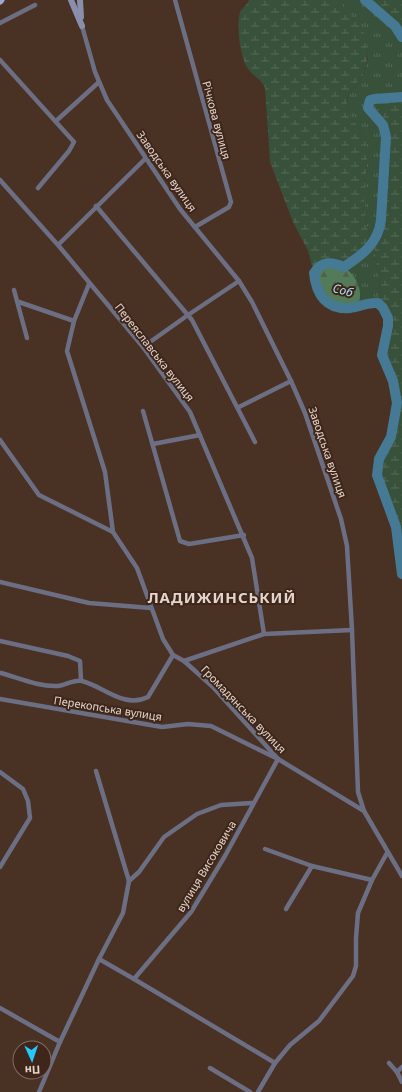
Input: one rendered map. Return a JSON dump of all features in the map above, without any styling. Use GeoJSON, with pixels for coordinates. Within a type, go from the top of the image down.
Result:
{"type":"FeatureCollection","features":[{"type":"Feature","properties":{"kind":"street","name":"Заводська вулиця"},"geometry":{"type":"LineString","coordinates":[[71,0],[82,26],[99,82],[107,100],[145,159],[195,227],[239,281],[252,302],[292,381],[305,413],[344,528],[352,630],[356,775],[358,792],[364,811],[402,876]]}},
{"type":"Feature","properties":{"kind":"street","name":"Заводська вулиця"},"geometry":{"type":"LineString","coordinates":[[80,0],[82,26]]}},
{"type":"Feature","properties":{"kind":"street","name":"Річкова вулиця"},"geometry":{"type":"LineString","coordinates":[[175,0],[231,202],[229,207],[195,227]]}},
{"type":"Feature","properties":{"kind":"street"},"geometry":{"type":"LineString","coordinates":[[0,23],[35,6]]}},
{"type":"Feature","properties":{"kind":"street"},"geometry":{"type":"LineString","coordinates":[[0,60],[74,142],[69,151],[38,188]]}},
{"type":"Feature","properties":{"kind":"street"},"geometry":{"type":"LineString","coordinates":[[56,121],[99,82]]}},
{"type":"Feature","properties":{"kind":"street"},"geometry":{"type":"LineString","coordinates":[[58,245],[145,159]]}},
{"type":"Feature","properties":{"kind":"street","name":"Переяславська вулиця"},"geometry":{"type":"LineString","coordinates":[[0,180],[58,245],[143,347],[185,402],[244,535],[252,558],[264,634]]}},
{"type":"Feature","properties":{"kind":"street"},"geometry":{"type":"LineString","coordinates":[[96,206],[188,315],[239,408],[255,442]]}},
{"type":"Feature","properties":{"kind":"street"},"geometry":{"type":"LineString","coordinates":[[143,347],[239,281]]}},
{"type":"Feature","properties":{"kind":"street"},"geometry":{"type":"LineString","coordinates":[[89,284],[74,321],[67,351],[105,472],[112,532]]}},
{"type":"Feature","properties":{"kind":"street"},"geometry":{"type":"LineString","coordinates":[[14,290],[19,302],[27,338]]}},
{"type":"Feature","properties":{"kind":"street"},"geometry":{"type":"LineString","coordinates":[[19,302],[74,321]]}},
{"type":"Feature","properties":{"kind":"street"},"geometry":{"type":"LineString","coordinates":[[239,408],[292,381]]}},
{"type":"Feature","properties":{"kind":"street"},"geometry":{"type":"LineString","coordinates":[[143,411],[154,444],[180,541],[189,544],[244,535]]}},
{"type":"Feature","properties":{"kind":"street"},"geometry":{"type":"LineString","coordinates":[[154,444],[200,435]]}},
{"type":"Feature","properties":{"kind":"street","name":"Громадянська вулиця"},"geometry":{"type":"LineString","coordinates":[[0,440],[39,495],[112,532],[137,568],[163,639],[173,655],[184,661],[222,695],[278,758],[364,811]]}},
{"type":"Feature","properties":{"kind":"street"},"geometry":{"type":"LineString","coordinates":[[0,582],[89,603],[151,608]]}},
{"type":"Feature","properties":{"kind":"street"},"geometry":{"type":"LineString","coordinates":[[184,661],[264,634],[352,630]]}},
{"type":"Feature","properties":{"kind":"street"},"geometry":{"type":"LineString","coordinates":[[0,641],[68,656],[80,661],[81,680]]}},
{"type":"Feature","properties":{"kind":"street"},"geometry":{"type":"LineString","coordinates":[[1,673],[42,684],[58,686],[81,680],[127,700],[141,701],[148,697],[173,655]]}},
{"type":"Feature","properties":{"kind":"street","name":"Перекопська вулиця"},"geometry":{"type":"LineString","coordinates":[[0,699],[158,726],[188,724],[211,726],[278,758]]}},
{"type":"Feature","properties":{"kind":"street","name":"вулиця Високовича"},"geometry":{"type":"LineString","coordinates":[[134,979],[191,912],[225,856],[252,803],[278,758]]}},
{"type":"Feature","properties":{"kind":"street"},"geometry":{"type":"LineString","coordinates":[[39,1092],[60,1042],[99,959],[123,913],[129,881],[96,771]]}},
{"type":"Feature","properties":{"kind":"street"},"geometry":{"type":"LineString","coordinates":[[0,772],[22,789],[28,801],[30,818],[0,868]]}},
{"type":"Feature","properties":{"kind":"street"},"geometry":{"type":"LineString","coordinates":[[129,881],[139,872],[164,837],[197,814],[221,805],[252,803]]}},
{"type":"Feature","properties":{"kind":"street"},"geometry":{"type":"LineString","coordinates":[[265,849],[312,866],[372,880]]}},
{"type":"Feature","properties":{"kind":"street"},"geometry":{"type":"LineString","coordinates":[[258,1092],[275,1063],[290,1045],[318,1021],[353,976],[356,966],[358,913],[372,880],[387,852]]}},
{"type":"Feature","properties":{"kind":"street"},"geometry":{"type":"LineString","coordinates":[[286,909],[312,866]]}},
{"type":"Feature","properties":{"kind":"street"},"geometry":{"type":"LineString","coordinates":[[99,959],[275,1063]]}},
{"type":"Feature","properties":{"kind":"street"},"geometry":{"type":"LineString","coordinates":[[0,1008],[60,1042]]}},
{"type":"Feature","properties":{"kind":"street"},"geometry":{"type":"LineString","coordinates":[[389,1063],[397,1072],[402,1082]]}},
{"type":"Feature","properties":{"kind":"street"},"geometry":{"type":"LineString","coordinates":[[397,1072],[402,1067]]}},
{"type":"Feature","properties":{"kind":"street"},"geometry":{"type":"LineString","coordinates":[[210,1068],[250,1092]]}},
{"type":"Feature","properties":{"kind":"green space"},"geometry":{"type":"Polygon","coordinates":[[[249,0],[342,0],[341,5],[362,29],[367,43],[367,63],[362,77],[349,94],[347,103],[352,118],[366,141],[367,165],[365,218],[373,241],[380,224],[386,137],[383,125],[368,108],[370,100],[402,97],[402,574],[396,527],[377,475],[379,459],[391,437],[397,403],[393,381],[382,355],[388,326],[388,318],[383,308],[378,303],[380,288],[373,242],[364,253],[344,267],[328,263],[320,266],[314,273],[308,251],[293,222],[270,162],[265,88],[262,82],[246,65],[241,50],[238,25],[239,18],[240,12],[249,0]]]}},
{"type":"Feature","properties":{"kind":"green space"},"geometry":{"type":"Polygon","coordinates":[[[342,0],[365,0],[395,26],[402,37],[402,97],[368,108],[383,125],[386,137],[381,220],[378,232],[373,241],[365,217],[367,166],[366,141],[349,114],[347,103],[351,91],[365,71],[368,49],[341,4],[342,0]]]}},
{"type":"Feature","properties":{"kind":"green space"},"geometry":{"type":"Polygon","coordinates":[[[365,0],[402,0],[402,37],[395,26],[365,0]]]}},
{"type":"Feature","properties":{"kind":"green space"},"geometry":{"type":"Polygon","coordinates":[[[373,241],[380,288],[378,303],[358,306],[360,302],[355,278],[344,267],[364,253],[373,241]]]}},
{"type":"Feature","properties":{"kind":"green space"},"geometry":{"type":"Polygon","coordinates":[[[326,263],[342,266],[354,276],[360,290],[358,306],[340,307],[327,302],[322,296],[315,282],[314,273],[320,265],[326,263]]]}},
{"type":"Feature","properties":{"kind":"waterway","name":"Соб"},"geometry":{"type":"LineString","coordinates":[[365,0],[395,26],[402,37]]}},
{"type":"Feature","properties":{"kind":"waterway","name":"Соб"},"geometry":{"type":"LineString","coordinates":[[402,97],[370,100],[368,108],[383,125],[386,137],[381,220],[376,236],[373,242],[363,253],[344,267],[328,263],[320,266],[314,273],[317,288],[320,294],[329,303],[342,308],[378,303],[383,308],[388,318],[388,326],[382,355],[393,381],[397,403],[391,437],[379,459],[377,475],[396,527],[402,574]]}},
{"type":"Feature","properties":{"kind":"district","name":"ЛАДИЖИНСЬКИЙ"},"geometry":{"type":"Point","coordinates":[222,597]}}]}
